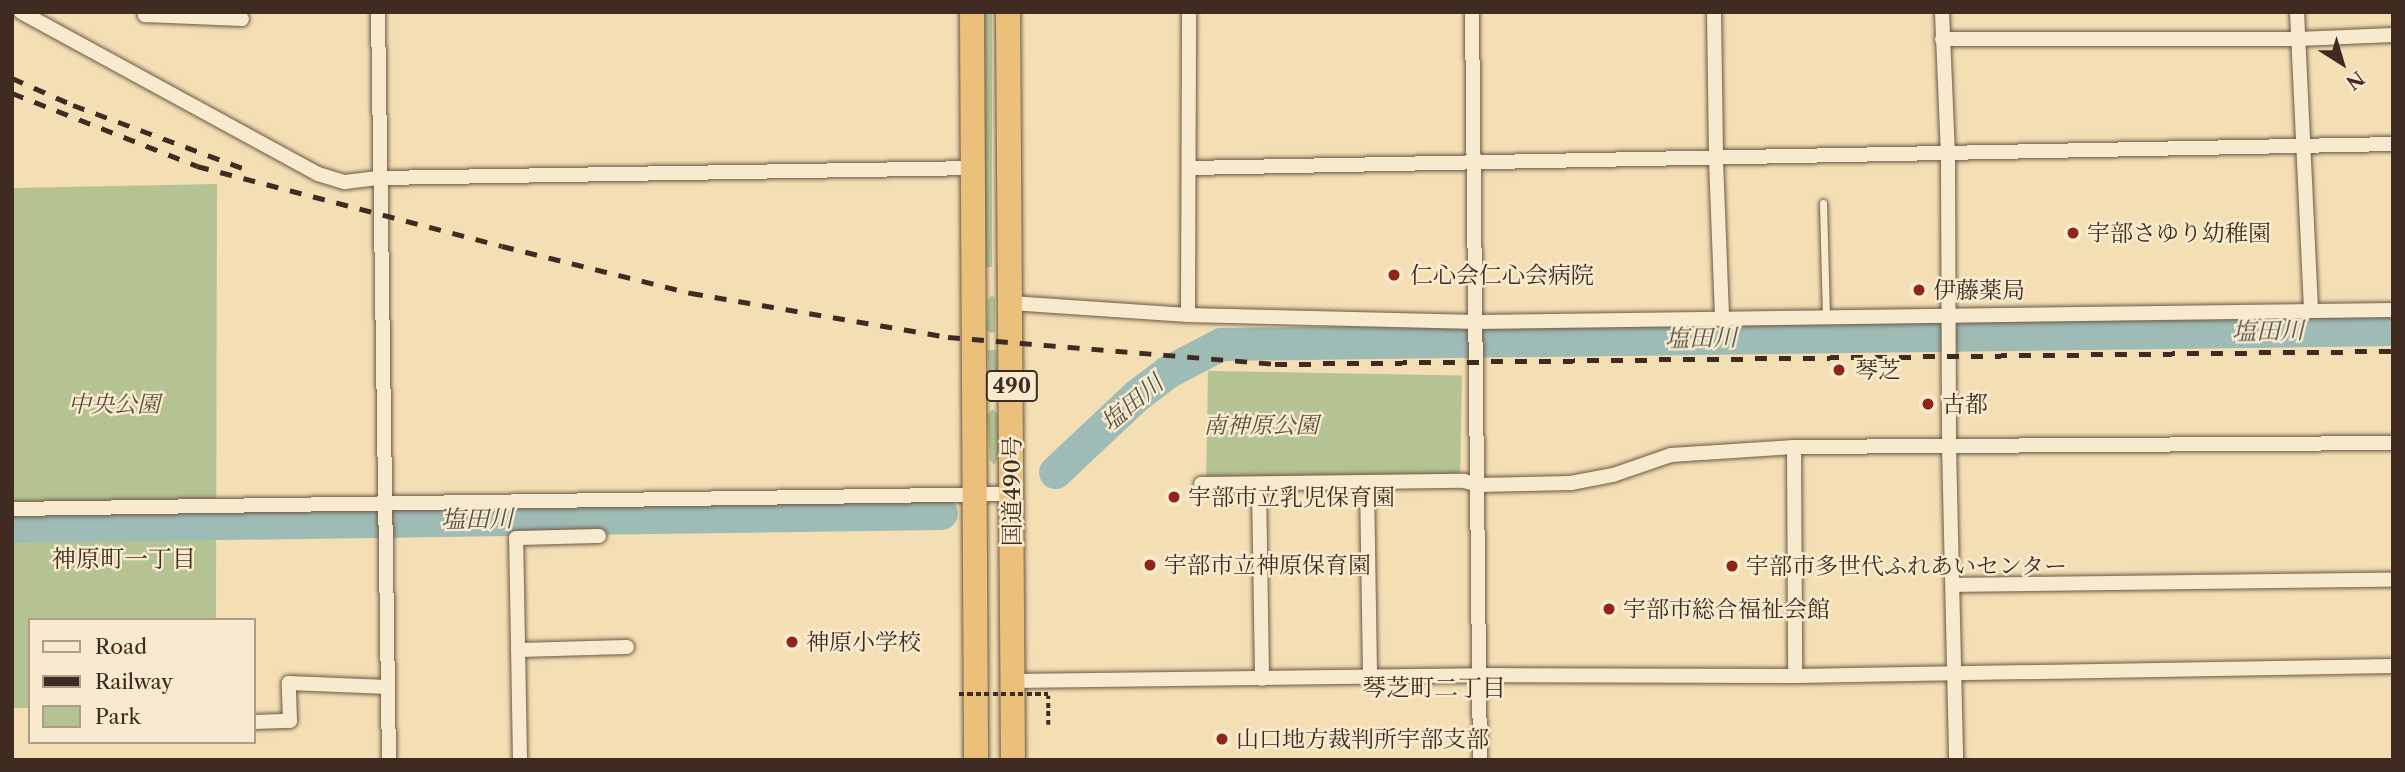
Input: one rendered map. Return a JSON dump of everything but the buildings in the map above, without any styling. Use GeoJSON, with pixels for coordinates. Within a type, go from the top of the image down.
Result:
{"type":"FeatureCollection","features":[{"type":"Feature","properties":{"kind":"highway","name":"国道490号"},"geometry":{"type":"LineString","coordinates":[[972,12],[976,760]]}},
{"type":"Feature","properties":{"kind":"highway","name":"国道490号"},"geometry":{"type":"LineString","coordinates":[[1008,12],[1013,760]]}},
{"type":"Feature","properties":{"kind":"street"},"geometry":{"type":"LineString","coordinates":[[20,12],[318,174],[345,183],[380,178],[974,168]]}},
{"type":"Feature","properties":{"kind":"street"},"geometry":{"type":"LineString","coordinates":[[145,12],[145,15],[242,19]]}},
{"type":"Feature","properties":{"kind":"street"},"geometry":{"type":"LineString","coordinates":[[378,12],[380,178],[384,240],[388,760]]}},
{"type":"Feature","properties":{"kind":"street"},"geometry":{"type":"LineString","coordinates":[[1188,315],[1189,12]]}},
{"type":"Feature","properties":{"kind":"street"},"geometry":{"type":"LineString","coordinates":[[1472,12],[1480,760]]}},
{"type":"Feature","properties":{"kind":"street"},"geometry":{"type":"LineString","coordinates":[[1714,12],[1722,318]]}},
{"type":"Feature","properties":{"kind":"street"},"geometry":{"type":"LineString","coordinates":[[1942,12],[1948,155],[1949,445],[1956,760]]}},
{"type":"Feature","properties":{"kind":"street"},"geometry":{"type":"LineString","coordinates":[[2297,12],[2311,309]]}},
{"type":"Feature","properties":{"kind":"street"},"geometry":{"type":"LineString","coordinates":[[1942,38],[2298,39],[2393,35]]}},
{"type":"Feature","properties":{"kind":"street"},"geometry":{"type":"LineString","coordinates":[[1189,168],[1475,161],[1716,160],[2393,144]]}},
{"type":"Feature","properties":{"kind":"street"},"geometry":{"type":"LineString","coordinates":[[1010,303],[1188,315],[1477,327],[1722,318],[1950,318],[2311,309],[2393,310]]}},
{"type":"Feature","properties":{"kind":"street"},"geometry":{"type":"LineString","coordinates":[[1201,484],[1464,481],[1478,485],[1572,483],[1613,475],[1671,456],[1794,447],[2393,443]]}},
{"type":"Feature","properties":{"kind":"street"},"geometry":{"type":"LineString","coordinates":[[1794,447],[1795,676]]}},
{"type":"Feature","properties":{"kind":"street"},"geometry":{"type":"LineString","coordinates":[[1367,483],[1370,677]]}},
{"type":"Feature","properties":{"kind":"street"},"geometry":{"type":"LineString","coordinates":[[1259,485],[1262,679]]}},
{"type":"Feature","properties":{"kind":"street"},"geometry":{"type":"LineString","coordinates":[[12,509],[386,507],[1012,494]]}},
{"type":"Feature","properties":{"kind":"street"},"geometry":{"type":"LineString","coordinates":[[520,760],[516,538],[599,536]]}},
{"type":"Feature","properties":{"kind":"street"},"geometry":{"type":"LineString","coordinates":[[1954,585],[2393,580]]}},
{"type":"Feature","properties":{"kind":"street"},"geometry":{"type":"LineString","coordinates":[[518,650],[627,647]]}},
{"type":"Feature","properties":{"kind":"street"},"geometry":{"type":"LineString","coordinates":[[1013,681],[1795,676],[2393,666]]}},
{"type":"Feature","properties":{"kind":"street"},"geometry":{"type":"LineString","coordinates":[[256,722],[290,721],[289,683],[388,687]]}},
{"type":"Feature","properties":{"kind":"lane"},"geometry":{"type":"LineString","coordinates":[[1823,204],[1826,319]]}},
{"type":"Feature","properties":{"kind":"path"},"geometry":{"type":"LineString","coordinates":[[959,694],[1048,694],[1048,725]]}},
{"type":"Feature","properties":{"kind":"green space"},"geometry":{"type":"Polygon","coordinates":[[[984,12],[992,12],[992,267],[984,267],[984,12]]]}},
{"type":"Feature","properties":{"kind":"green space","name":"中央公園"},"geometry":{"type":"Polygon","coordinates":[[[217,184],[216,618],[28,618],[28,708],[12,708],[12,188],[217,184]]]}},
{"type":"Feature","properties":{"kind":"green space"},"geometry":{"type":"Polygon","coordinates":[[[992,295],[995,299],[995,332],[991,333],[987,330],[988,300],[992,295]]]}},
{"type":"Feature","properties":{"kind":"green space"},"geometry":{"type":"Polygon","coordinates":[[[988,350],[996,350],[998,385],[992,391],[989,385],[988,350]]]}},
{"type":"Feature","properties":{"kind":"green space","name":"南神原公園"},"geometry":{"type":"Polygon","coordinates":[[[1208,371],[1462,375],[1460,484],[1206,480],[1208,371]]]}},
{"type":"Feature","properties":{"kind":"green space"},"geometry":{"type":"Polygon","coordinates":[[[993,409],[998,415],[998,459],[994,465],[990,460],[987,415],[993,409]]]}},
{"type":"Feature","properties":{"kind":"waterway","name":"塩田川"},"geometry":{"type":"LineString","coordinates":[[1055,472],[1137,395],[1167,372],[1221,344],[2393,329]]}},
{"type":"Feature","properties":{"kind":"waterway","name":"塩田川"},"geometry":{"type":"LineString","coordinates":[[12,526],[941,513]]}},
{"type":"Feature","properties":{"kind":"railway"},"geometry":{"type":"LineString","coordinates":[[12,78],[73,105],[250,171]]}},
{"type":"Feature","properties":{"kind":"railway"},"geometry":{"type":"LineString","coordinates":[[12,93],[197,166],[502,246],[691,293],[948,337],[1275,364],[2393,351]]}},
{"type":"Feature","properties":{"kind":"place","name":"宇部さゆり幼稚園"},"geometry":{"type":"Point","coordinates":[2073,233]}},
{"type":"Feature","properties":{"kind":"place","name":"仁心会仁心会病院"},"geometry":{"type":"Point","coordinates":[1394,275]}},
{"type":"Feature","properties":{"kind":"place","name":"伊藤薬局"},"geometry":{"type":"Point","coordinates":[1919,290]}},
{"type":"Feature","properties":{"kind":"place","name":"琴芝"},"geometry":{"type":"Point","coordinates":[1839,370]}},
{"type":"Feature","properties":{"kind":"place","name":"古都"},"geometry":{"type":"Point","coordinates":[1928,404]}},
{"type":"Feature","properties":{"kind":"place","name":"宇部市立乳児保育園"},"geometry":{"type":"Point","coordinates":[1174,497]}},
{"type":"Feature","properties":{"kind":"place","name":"宇部市立神原保育園"},"geometry":{"type":"Point","coordinates":[1150,565]}},
{"type":"Feature","properties":{"kind":"place","name":"宇部市多世代ふれあいセンター"},"geometry":{"type":"Point","coordinates":[1732,566]}},
{"type":"Feature","properties":{"kind":"place","name":"宇部市総合福祉会館"},"geometry":{"type":"Point","coordinates":[1609,609]}},
{"type":"Feature","properties":{"kind":"place","name":"神原小学校"},"geometry":{"type":"Point","coordinates":[792,642]}},
{"type":"Feature","properties":{"kind":"place","name":"山口地方裁判所宇部支部"},"geometry":{"type":"Point","coordinates":[1222,739]}},
{"type":"Feature","properties":{"kind":"district","name":"神原町一丁目"},"geometry":{"type":"Point","coordinates":[124,559]}},
{"type":"Feature","properties":{"kind":"district","name":"琴芝町二丁目"},"geometry":{"type":"Point","coordinates":[1434,688]}}]}
